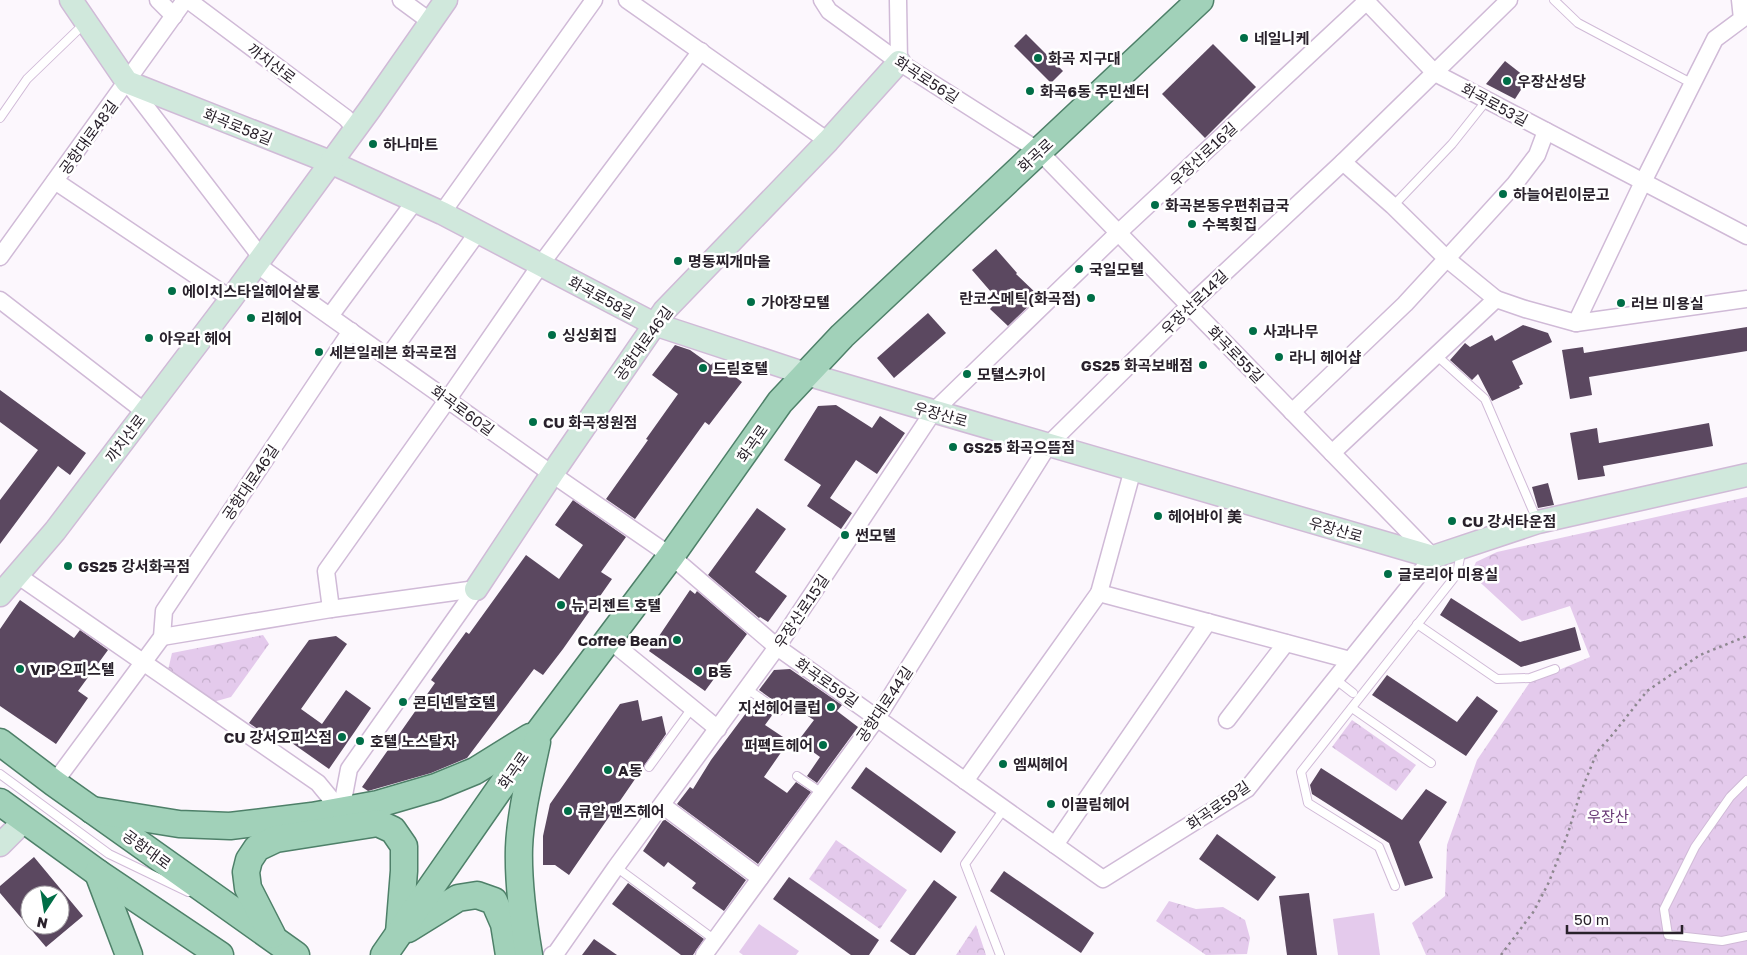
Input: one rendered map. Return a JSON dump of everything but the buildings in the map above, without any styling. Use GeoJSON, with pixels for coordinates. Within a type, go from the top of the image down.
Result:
{"type":"FeatureCollection","features":[{"type":"Feature","properties":{"kind":"main road","name":"화곡로"},"geometry":{"type":"LineString","coordinates":[[384,955],[539,732],[671,556],[780,402],[850,329],[1200,0]]}},
{"type":"Feature","properties":{"kind":"main road"},"geometry":{"type":"LineString","coordinates":[[92,810],[179,824],[230,826],[341,811],[378,804],[436,787],[476,771],[539,732]]}},
{"type":"Feature","properties":{"kind":"main road"},"geometry":{"type":"LineString","coordinates":[[529,955],[521,901],[519,847],[525,801],[539,732]]}},
{"type":"Feature","properties":{"kind":"main road","name":"공항대로"},"geometry":{"type":"LineString","coordinates":[[0,742],[54,783],[285,948]]}},
{"type":"Feature","properties":{"kind":"main road"},"geometry":{"type":"LineString","coordinates":[[0,802],[98,873],[220,955]]}},
{"type":"Feature","properties":{"kind":"main road"},"geometry":{"type":"LineString","coordinates":[[285,948],[248,888],[246,872],[249,860],[257,848],[276,839],[378,822],[394,830],[404,846],[399,934]]}},
{"type":"Feature","properties":{"kind":"main road"},"geometry":{"type":"LineString","coordinates":[[98,873],[129,955]]}},
{"type":"Feature","properties":{"kind":"main road"},"geometry":{"type":"LineString","coordinates":[[399,934],[458,898],[477,895],[494,901],[504,924],[508,955]]}},
{"type":"Feature","properties":{"kind":"street"},"geometry":{"type":"LineString","coordinates":[[71,0],[127,82],[259,261]]}},
{"type":"Feature","properties":{"kind":"street"},"geometry":{"type":"LineString","coordinates":[[158,0],[174,16]]}},
{"type":"Feature","properties":{"kind":"street","name":"공항대로48길"},"geometry":{"type":"LineString","coordinates":[[0,257],[186,0]]}},
{"type":"Feature","properties":{"kind":"street","name":"까치산로"},"geometry":{"type":"LineString","coordinates":[[186,0],[346,118],[355,129]]}},
{"type":"Feature","properties":{"kind":"street"},"geometry":{"type":"LineString","coordinates":[[400,0],[431,22]]}},
{"type":"Feature","properties":{"kind":"street","name":"까치산로"},"geometry":{"type":"LineString","coordinates":[[0,595],[55,531],[231,299],[446,0]]}},
{"type":"Feature","properties":{"kind":"street"},"geometry":{"type":"LineString","coordinates":[[442,213],[594,0]]}},
{"type":"Feature","properties":{"kind":"street"},"geometry":{"type":"LineString","coordinates":[[628,0],[828,141]]}},
{"type":"Feature","properties":{"kind":"street","name":"화곡로56길"},"geometry":{"type":"LineString","coordinates":[[822,0],[829,11],[899,62],[1039,151]]}},
{"type":"Feature","properties":{"kind":"street"},"geometry":{"type":"LineString","coordinates":[[898,0],[899,62]]}},
{"type":"Feature","properties":{"kind":"street","name":"화곡로53길"},"geometry":{"type":"LineString","coordinates":[[1366,0],[1434,73],[1747,236]]}},
{"type":"Feature","properties":{"kind":"street","name":"우장산로16길"},"geometry":{"type":"LineString","coordinates":[[933,412],[1118,233],[1366,0]]}},
{"type":"Feature","properties":{"kind":"street","name":"우장산로14길"},"geometry":{"type":"LineString","coordinates":[[1049,444],[1189,306],[1342,162],[1509,0]]}},
{"type":"Feature","properties":{"kind":"street"},"geometry":{"type":"LineString","coordinates":[[1576,323],[1643,182],[1715,39],[1745,21],[1740,0]]}},
{"type":"Feature","properties":{"kind":"street"},"geometry":{"type":"LineString","coordinates":[[331,610],[326,571],[448,399],[540,264],[701,51]]}},
{"type":"Feature","properties":{"kind":"street","name":"공항대로46길"},"geometry":{"type":"LineString","coordinates":[[476,589],[664,310],[828,141],[899,62]]}},
{"type":"Feature","properties":{"kind":"street","name":"화곡로58길"},"geometry":{"type":"LineString","coordinates":[[127,82],[330,162],[442,213],[654,324],[806,374]]}},
{"type":"Feature","properties":{"kind":"street"},"geometry":{"type":"LineString","coordinates":[[1292,412],[1405,304],[1447,259],[1537,156],[1546,131]]}},
{"type":"Feature","properties":{"kind":"street","name":"화곡로55길"},"geometry":{"type":"LineString","coordinates":[[1039,151],[1433,557]]}},
{"type":"Feature","properties":{"kind":"street"},"geometry":{"type":"LineString","coordinates":[[1342,162],[1393,206],[1447,259],[1496,299],[1524,309],[1576,323],[1747,299]]}},
{"type":"Feature","properties":{"kind":"street"},"geometry":{"type":"LineString","coordinates":[[55,181],[231,299]]}},
{"type":"Feature","properties":{"kind":"street"},"geometry":{"type":"LineString","coordinates":[[330,316],[415,201]]}},
{"type":"Feature","properties":{"kind":"street"},"geometry":{"type":"LineString","coordinates":[[388,356],[478,232]]}},
{"type":"Feature","properties":{"kind":"street","name":"화곡로60길"},"geometry":{"type":"LineString","coordinates":[[259,261],[330,316],[671,556]]}},
{"type":"Feature","properties":{"kind":"street"},"geometry":{"type":"LineString","coordinates":[[1332,453],[1496,299]]}},
{"type":"Feature","properties":{"kind":"street"},"geometry":{"type":"LineString","coordinates":[[0,300],[145,412]]}},
{"type":"Feature","properties":{"kind":"street","name":"공항대로46길"},"geometry":{"type":"LineString","coordinates":[[162,637],[164,611],[351,331]]}},
{"type":"Feature","properties":{"kind":"street","name":"우장산로"},"geometry":{"type":"LineString","coordinates":[[806,374],[1433,557]]}},
{"type":"Feature","properties":{"kind":"street","name":"우장산로15길"},"geometry":{"type":"LineString","coordinates":[[556,954],[616,868],[777,647],[933,412]]}},
{"type":"Feature","properties":{"kind":"street","name":"공항대로44길"},"geometry":{"type":"LineString","coordinates":[[704,955],[877,718],[1049,444]]}},
{"type":"Feature","properties":{"kind":"street"},"geometry":{"type":"LineString","coordinates":[[965,781],[1099,593],[1133,469]]}},
{"type":"Feature","properties":{"kind":"street"},"geometry":{"type":"LineString","coordinates":[[1433,557],[1538,522],[1747,475]]}},
{"type":"Feature","properties":{"kind":"street","name":"화곡로59길"},"geometry":{"type":"LineString","coordinates":[[671,556],[777,647],[1103,879],[1247,789],[1433,557]]}},
{"type":"Feature","properties":{"kind":"street"},"geometry":{"type":"LineString","coordinates":[[17,575],[318,782],[341,811]]}},
{"type":"Feature","properties":{"kind":"street"},"geometry":{"type":"LineString","coordinates":[[54,783],[162,637],[476,589]]}},
{"type":"Feature","properties":{"kind":"street"},"geometry":{"type":"LineString","coordinates":[[341,811],[349,769],[476,589]]}},
{"type":"Feature","properties":{"kind":"street"},"geometry":{"type":"LineString","coordinates":[[1099,593],[1350,660]]}},
{"type":"Feature","properties":{"kind":"street"},"geometry":{"type":"LineString","coordinates":[[1055,845],[1208,622]]}},
{"type":"Feature","properties":{"kind":"street"},"geometry":{"type":"LineString","coordinates":[[608,639],[718,729]]}},
{"type":"Feature","properties":{"kind":"street"},"geometry":{"type":"LineString","coordinates":[[1227,720],[1286,643]]}},
{"type":"Feature","properties":{"kind":"street"},"geometry":{"type":"LineString","coordinates":[[662,805],[760,878]]}},
{"type":"Feature","properties":{"kind":"street"},"geometry":{"type":"LineString","coordinates":[[0,845],[25,820]]}},
{"type":"Feature","properties":{"kind":"lane"},"geometry":{"type":"LineString","coordinates":[[1554,0],[1578,23],[1692,83]]}},
{"type":"Feature","properties":{"kind":"lane"},"geometry":{"type":"LineString","coordinates":[[0,118],[27,79],[86,23]]}},
{"type":"Feature","properties":{"kind":"lane"},"geometry":{"type":"LineString","coordinates":[[1393,206],[1446,151],[1487,100]]}},
{"type":"Feature","properties":{"kind":"lane"},"geometry":{"type":"LineString","coordinates":[[1436,355],[1485,399],[1538,522]]}},
{"type":"Feature","properties":{"kind":"lane"},"geometry":{"type":"LineString","coordinates":[[1395,886],[1379,847],[1308,803],[1301,772],[1456,574],[1462,548]]}},
{"type":"Feature","properties":{"kind":"lane"},"geometry":{"type":"LineString","coordinates":[[1417,624],[1497,679],[1530,678],[1555,669]]}},
{"type":"Feature","properties":{"kind":"lane"},"geometry":{"type":"LineString","coordinates":[[1335,679],[1353,693]]}},
{"type":"Feature","properties":{"kind":"lane"},"geometry":{"type":"LineString","coordinates":[[747,689],[779,711]]}},
{"type":"Feature","properties":{"kind":"lane"},"geometry":{"type":"LineString","coordinates":[[649,768],[692,708]]}},
{"type":"Feature","properties":{"kind":"lane"},"geometry":{"type":"LineString","coordinates":[[1352,708],[1431,763]]}},
{"type":"Feature","properties":{"kind":"lane"},"geometry":{"type":"LineString","coordinates":[[0,774],[109,854],[196,896]]}},
{"type":"Feature","properties":{"kind":"lane"},"geometry":{"type":"LineString","coordinates":[[797,776],[822,793]]}},
{"type":"Feature","properties":{"kind":"lane"},"geometry":{"type":"LineString","coordinates":[[1747,780],[1730,797],[1694,847],[1664,909],[1668,935],[1722,941],[1747,936]]}},
{"type":"Feature","properties":{"kind":"lane"},"geometry":{"type":"LineString","coordinates":[[1000,955],[965,864],[1004,809]]}},
{"type":"Feature","properties":{"kind":"lane"},"geometry":{"type":"LineString","coordinates":[[616,868],[715,940]]}},
{"type":"Feature","properties":{"kind":"lane"},"geometry":{"type":"LineString","coordinates":[[205,900],[248,922]]}},
{"type":"Feature","properties":{"kind":"path"},"geometry":{"type":"LineString","coordinates":[[1501,955],[1534,911],[1549,882],[1597,752],[1647,691],[1700,655],[1747,636]]}},
{"type":"Feature","properties":{"kind":"green space","name":"우장산"},"geometry":{"type":"Polygon","coordinates":[[[1747,497],[1747,955],[1426,955],[1412,923],[1445,896],[1447,845],[1477,760],[1530,682],[1590,657],[1570,606],[1522,621],[1471,574],[1476,562],[1497,552],[1747,497]]]}},
{"type":"Feature","properties":{"kind":"green space"},"geometry":{"type":"Polygon","coordinates":[[[263,635],[269,644],[231,697],[213,702],[168,670],[172,653],[263,635]]]}},
{"type":"Feature","properties":{"kind":"green space"},"geometry":{"type":"Polygon","coordinates":[[[1352,720],[1416,765],[1396,791],[1332,747],[1352,720]]]}},
{"type":"Feature","properties":{"kind":"green space"},"geometry":{"type":"Polygon","coordinates":[[[836,840],[907,890],[880,929],[809,879],[836,840]]]}},
{"type":"Feature","properties":{"kind":"green space"},"geometry":{"type":"Polygon","coordinates":[[[1169,901],[1196,909],[1223,907],[1245,920],[1250,938],[1247,954],[1206,955],[1156,921],[1169,901]]]}},
{"type":"Feature","properties":{"kind":"green space"},"geometry":{"type":"Polygon","coordinates":[[[1374,913],[1380,955],[1338,955],[1333,919],[1374,913]]]}},
{"type":"Feature","properties":{"kind":"green space"},"geometry":{"type":"Polygon","coordinates":[[[759,924],[799,951],[796,955],[743,955],[739,952],[759,924]]]}},
{"type":"Feature","properties":{"kind":"green space"},"geometry":{"type":"Polygon","coordinates":[[[976,925],[986,955],[956,955],[976,925]]]}},
{"type":"Feature","properties":{"kind":"place","name":"네일니케"},"geometry":{"type":"Point","coordinates":[1244,38]}},
{"type":"Feature","properties":{"kind":"place","name":"화곡 지구대"},"geometry":{"type":"Point","coordinates":[1038,58]}},
{"type":"Feature","properties":{"kind":"place","name":"우장산성당"},"geometry":{"type":"Point","coordinates":[1507,81]}},
{"type":"Feature","properties":{"kind":"place","name":"화곡6동 주민센터"},"geometry":{"type":"Point","coordinates":[1030,91]}},
{"type":"Feature","properties":{"kind":"place","name":"하나마트"},"geometry":{"type":"Point","coordinates":[373,144]}},
{"type":"Feature","properties":{"kind":"place","name":"하늘어린이문고"},"geometry":{"type":"Point","coordinates":[1503,194]}},
{"type":"Feature","properties":{"kind":"place","name":"화곡본동우편취급국"},"geometry":{"type":"Point","coordinates":[1155,205]}},
{"type":"Feature","properties":{"kind":"place","name":"수복횟집"},"geometry":{"type":"Point","coordinates":[1192,224]}},
{"type":"Feature","properties":{"kind":"place","name":"명동찌개마을"},"geometry":{"type":"Point","coordinates":[678,261]}},
{"type":"Feature","properties":{"kind":"place","name":"국일모텔"},"geometry":{"type":"Point","coordinates":[1079,269]}},
{"type":"Feature","properties":{"kind":"place","name":"에이치스타일헤어살롱"},"geometry":{"type":"Point","coordinates":[172,291]}},
{"type":"Feature","properties":{"kind":"place","name":"란코스메틱(화곡점)"},"geometry":{"type":"Point","coordinates":[1091,298]}},
{"type":"Feature","properties":{"kind":"place","name":"가야장모텔"},"geometry":{"type":"Point","coordinates":[751,302]}},
{"type":"Feature","properties":{"kind":"place","name":"러브 미용실"},"geometry":{"type":"Point","coordinates":[1621,303]}},
{"type":"Feature","properties":{"kind":"place","name":"리헤어"},"geometry":{"type":"Point","coordinates":[251,318]}},
{"type":"Feature","properties":{"kind":"place","name":"사과나무"},"geometry":{"type":"Point","coordinates":[1253,331]}},
{"type":"Feature","properties":{"kind":"place","name":"싱싱회집"},"geometry":{"type":"Point","coordinates":[552,335]}},
{"type":"Feature","properties":{"kind":"place","name":"아우라 헤어"},"geometry":{"type":"Point","coordinates":[149,338]}},
{"type":"Feature","properties":{"kind":"place","name":"세븐일레븐 화곡로점"},"geometry":{"type":"Point","coordinates":[319,352]}},
{"type":"Feature","properties":{"kind":"place","name":"라니 헤어샵"},"geometry":{"type":"Point","coordinates":[1279,357]}},
{"type":"Feature","properties":{"kind":"place","name":"GS25 화곡보배점"},"geometry":{"type":"Point","coordinates":[1203,365]}},
{"type":"Feature","properties":{"kind":"place","name":"드림호텔"},"geometry":{"type":"Point","coordinates":[703,368]}},
{"type":"Feature","properties":{"kind":"place","name":"모텔스카이"},"geometry":{"type":"Point","coordinates":[967,374]}},
{"type":"Feature","properties":{"kind":"place","name":"CU 화곡정원점"},"geometry":{"type":"Point","coordinates":[533,422]}},
{"type":"Feature","properties":{"kind":"place","name":"GS25 화곡으뜸점"},"geometry":{"type":"Point","coordinates":[953,447]}},
{"type":"Feature","properties":{"kind":"place","name":"헤어바이 美"},"geometry":{"type":"Point","coordinates":[1158,516]}},
{"type":"Feature","properties":{"kind":"place","name":"CU 강서타운점"},"geometry":{"type":"Point","coordinates":[1452,521]}},
{"type":"Feature","properties":{"kind":"place","name":"썬모텔"},"geometry":{"type":"Point","coordinates":[845,535]}},
{"type":"Feature","properties":{"kind":"place","name":"GS25 강서화곡점"},"geometry":{"type":"Point","coordinates":[68,566]}},
{"type":"Feature","properties":{"kind":"place","name":"글로리아 미용실"},"geometry":{"type":"Point","coordinates":[1388,574]}},
{"type":"Feature","properties":{"kind":"place","name":"뉴 리젠트 호텔"},"geometry":{"type":"Point","coordinates":[561,605]}},
{"type":"Feature","properties":{"kind":"place","name":"Coffee Bean"},"geometry":{"type":"Point","coordinates":[677,640]}},
{"type":"Feature","properties":{"kind":"place","name":"VIP 오피스텔"},"geometry":{"type":"Point","coordinates":[20,669]}},
{"type":"Feature","properties":{"kind":"place","name":"B동"},"geometry":{"type":"Point","coordinates":[698,671]}},
{"type":"Feature","properties":{"kind":"place","name":"콘티넨탈호텔"},"geometry":{"type":"Point","coordinates":[403,702]}},
{"type":"Feature","properties":{"kind":"place","name":"지선헤어클럽"},"geometry":{"type":"Point","coordinates":[831,707]}},
{"type":"Feature","properties":{"kind":"place","name":"CU 강서오피스점"},"geometry":{"type":"Point","coordinates":[342,737]}},
{"type":"Feature","properties":{"kind":"place","name":"호텔 노스탈자"},"geometry":{"type":"Point","coordinates":[360,741]}},
{"type":"Feature","properties":{"kind":"place","name":"퍼펙트헤어"},"geometry":{"type":"Point","coordinates":[823,745]}},
{"type":"Feature","properties":{"kind":"place","name":"엠씨헤어"},"geometry":{"type":"Point","coordinates":[1003,764]}},
{"type":"Feature","properties":{"kind":"place","name":"A동"},"geometry":{"type":"Point","coordinates":[608,770]}},
{"type":"Feature","properties":{"kind":"place","name":"이끌림헤어"},"geometry":{"type":"Point","coordinates":[1051,804]}},
{"type":"Feature","properties":{"kind":"place","name":"큐알 맨즈헤어"},"geometry":{"type":"Point","coordinates":[568,811]}}]}
